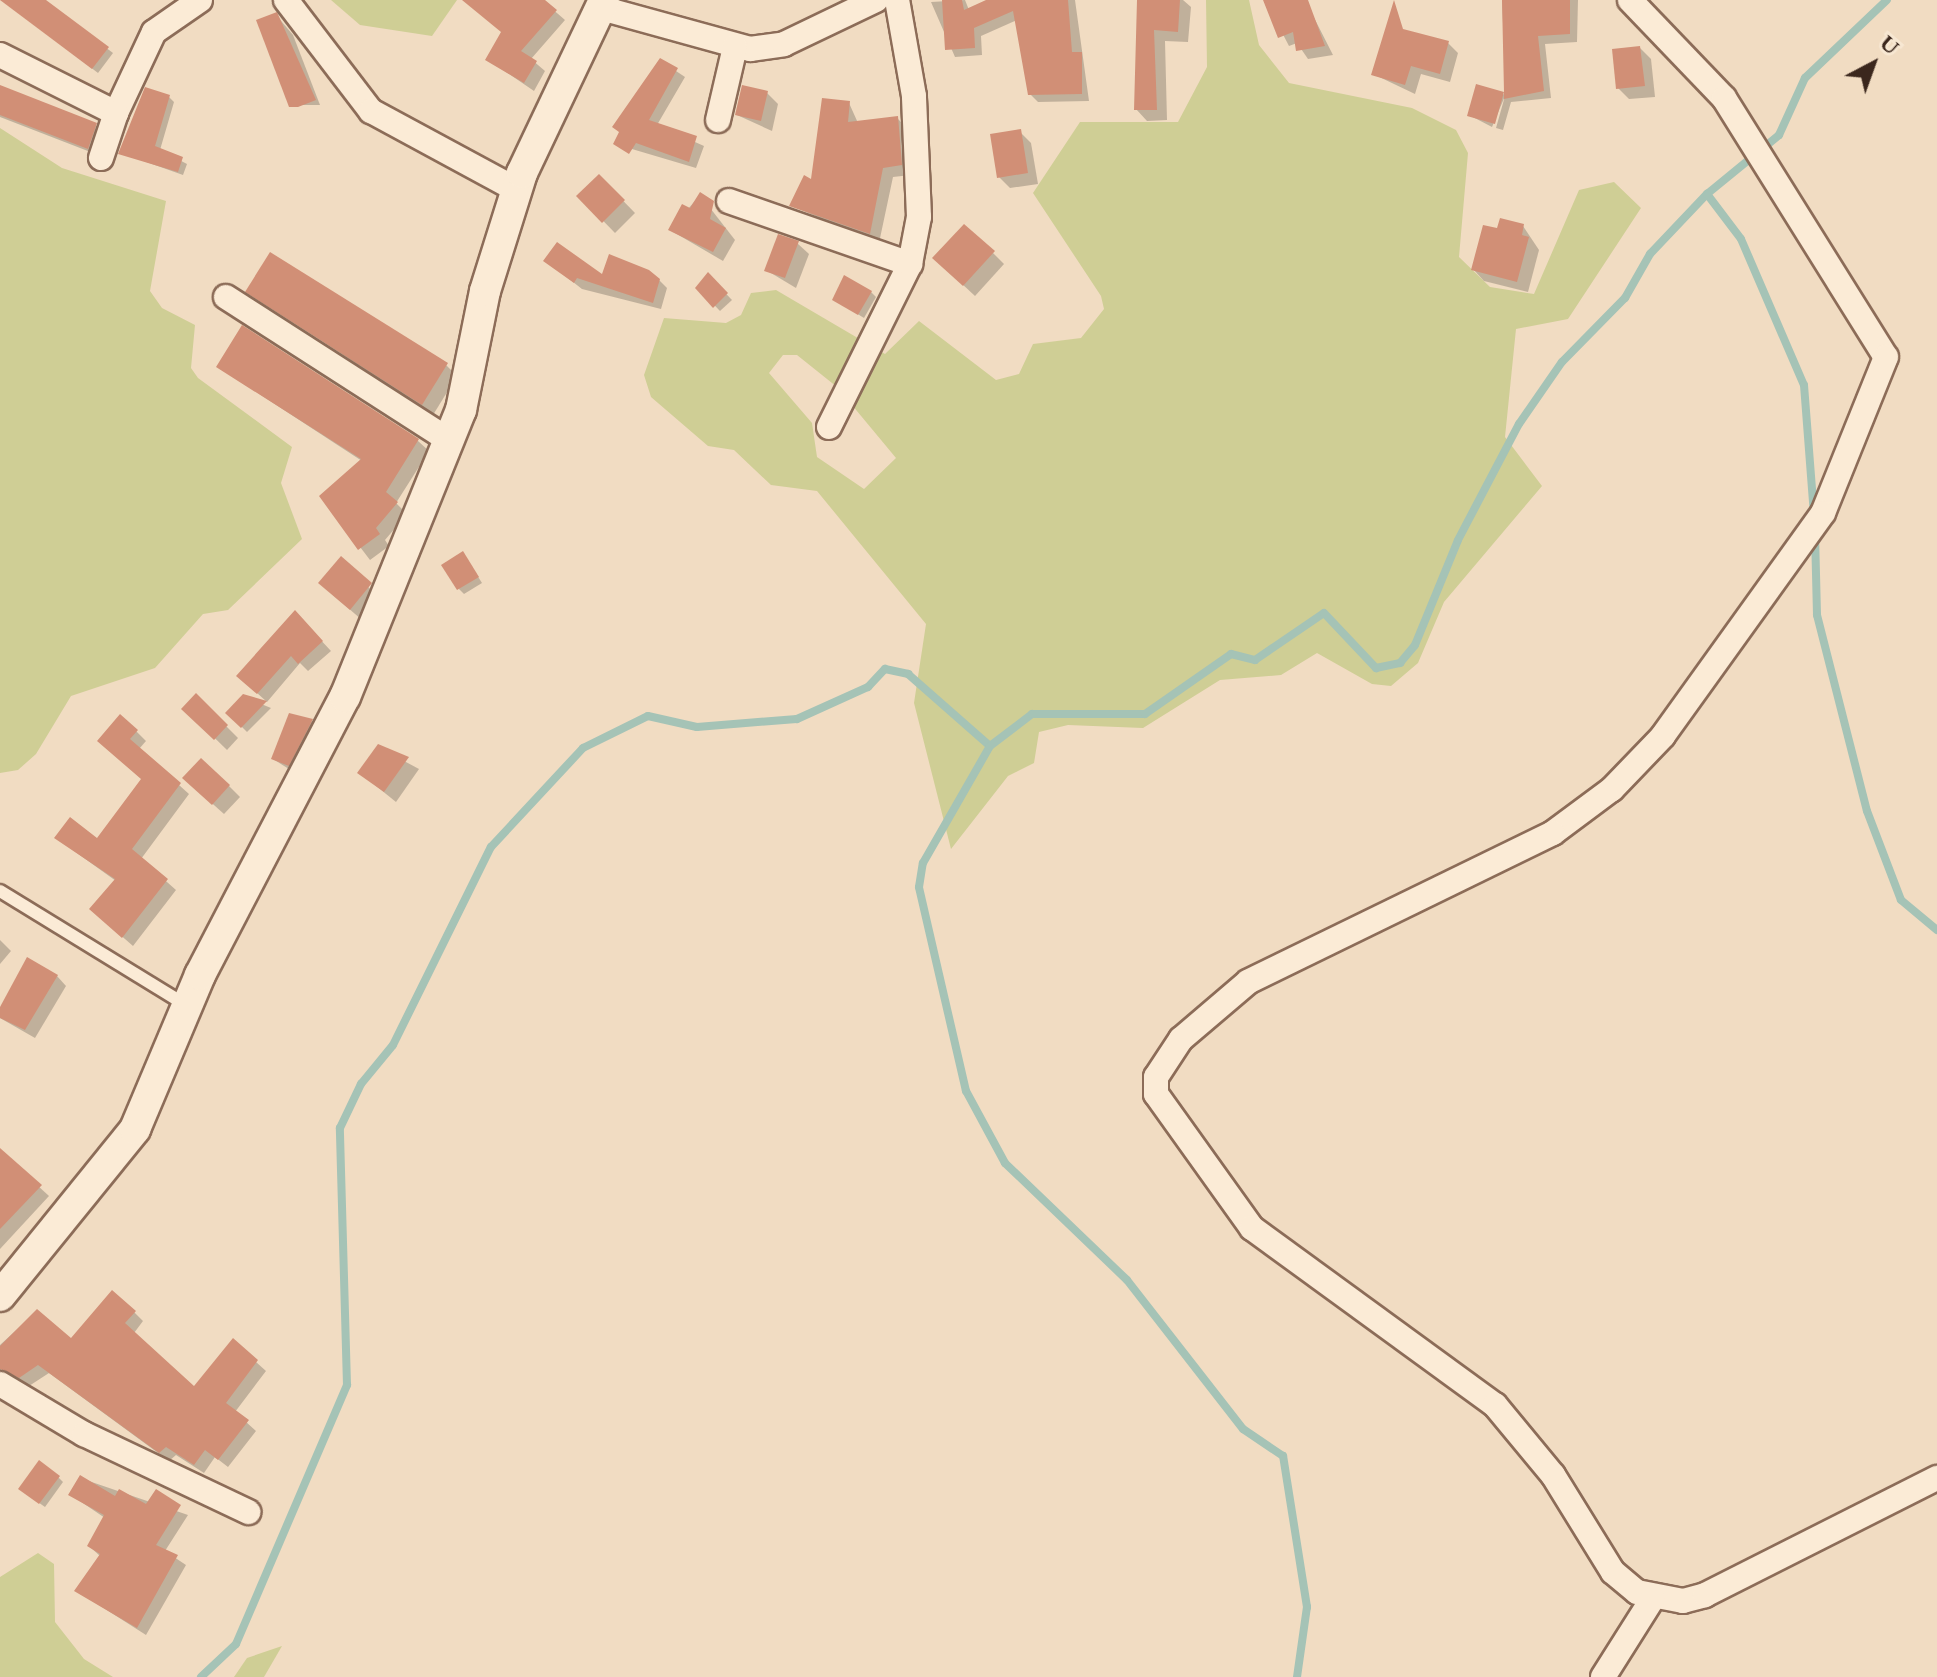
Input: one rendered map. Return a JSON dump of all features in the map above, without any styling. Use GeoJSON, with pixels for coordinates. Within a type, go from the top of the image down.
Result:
{"type":"FeatureCollection","features":[{"type":"Feature","properties":{"kind":"street"},"geometry":{"type":"LineString","coordinates":[[101,158],[116,113],[154,32],[200,0]]}},
{"type":"Feature","properties":{"kind":"street"},"geometry":{"type":"LineString","coordinates":[[286,0],[371,111],[517,190]]}},
{"type":"Feature","properties":{"kind":"street"},"geometry":{"type":"LineString","coordinates":[[0,1296],[135,1129],[191,1008],[200,975],[345,697],[466,392],[485,291],[517,190],[603,4],[735,47],[784,44],[876,0]]}},
{"type":"Feature","properties":{"kind":"street"},"geometry":{"type":"LineString","coordinates":[[829,427],[910,264],[919,173],[897,0]]}},
{"type":"Feature","properties":{"kind":"street"},"geometry":{"type":"LineString","coordinates":[[1630,0],[1707,75],[1887,362],[1823,513],[1806,531],[1663,736],[1612,789],[1553,833],[1248,982],[1200,1017],[1156,1077],[1156,1094],[1252,1228],[1495,1405],[1553,1475],[1613,1572],[1653,1598],[1705,1595],[1937,1478]]}},
{"type":"Feature","properties":{"kind":"street"},"geometry":{"type":"LineString","coordinates":[[718,120],[735,47]]}},
{"type":"Feature","properties":{"kind":"street"},"geometry":{"type":"LineString","coordinates":[[0,55],[116,113]]}},
{"type":"Feature","properties":{"kind":"street"},"geometry":{"type":"LineString","coordinates":[[729,201],[910,264]]}},
{"type":"Feature","properties":{"kind":"street"},"geometry":{"type":"LineString","coordinates":[[226,297],[447,439]]}},
{"type":"Feature","properties":{"kind":"street"},"geometry":{"type":"LineString","coordinates":[[0,1384],[98,1442],[248,1512]]}},
{"type":"Feature","properties":{"kind":"street"},"geometry":{"type":"LineString","coordinates":[[1603,1677],[1653,1598]]}},
{"type":"Feature","properties":{"kind":"lane"},"geometry":{"type":"LineString","coordinates":[[0,891],[191,1008]]}},
{"type":"Feature","properties":{"kind":"shaded area"},"geometry":{"type":"Polygon","coordinates":[[[331,0],[457,0],[432,36],[360,25],[331,0]]]}},
{"type":"Feature","properties":{"kind":"shaded area"},"geometry":{"type":"Polygon","coordinates":[[[1206,0],[1249,0],[1259,45],[1289,83],[1412,108],[1456,130],[1468,153],[1459,257],[1490,287],[1534,294],[1579,190],[1614,182],[1641,208],[1568,319],[1516,329],[1505,437],[1542,486],[1444,602],[1418,663],[1391,686],[1372,684],[1317,653],[1281,675],[1220,680],[1143,728],[1068,725],[1039,732],[1034,763],[1008,776],[951,849],[914,703],[926,624],[817,491],[771,485],[734,450],[708,446],[651,397],[644,375],[664,318],[726,323],[741,315],[751,293],[776,290],[885,354],[919,321],[996,380],[1019,374],[1033,344],[1081,338],[1104,309],[1101,296],[1033,193],[1080,122],[1178,122],[1207,67],[1206,0]],[[783,355],[769,373],[812,423],[817,457],[864,489],[896,458],[837,387],[797,355],[783,355]]]}},
{"type":"Feature","properties":{"kind":"shaded area"},"geometry":{"type":"Polygon","coordinates":[[[0,128],[62,168],[166,201],[150,291],[162,308],[195,325],[191,368],[198,378],[292,447],[281,483],[302,539],[228,610],[203,614],[155,668],[71,696],[36,754],[18,770],[0,773],[0,128]]]}},
{"type":"Feature","properties":{"kind":"shaded area"},"geometry":{"type":"Polygon","coordinates":[[[38,1553],[54,1564],[55,1622],[84,1659],[113,1677],[0,1677],[0,1577],[38,1553]]]}},
{"type":"Feature","properties":{"kind":"shaded area"},"geometry":{"type":"Polygon","coordinates":[[[282,1646],[264,1677],[234,1677],[247,1658],[282,1646]]]}},
{"type":"Feature","properties":{"kind":"building"},"geometry":{"type":"Polygon","coordinates":[[[0,0],[46,0],[109,47],[92,69],[0,0]]]}},
{"type":"Feature","properties":{"kind":"building"},"geometry":{"type":"Polygon","coordinates":[[[462,0],[545,0],[557,10],[521,51],[537,61],[524,83],[485,60],[501,32],[462,0]]]}},
{"type":"Feature","properties":{"kind":"building"},"geometry":{"type":"Polygon","coordinates":[[[942,0],[962,0],[964,10],[986,0],[1068,0],[1072,52],[1082,52],[1082,94],[1028,95],[1013,11],[974,28],[975,48],[945,50],[942,0]]]}},
{"type":"Feature","properties":{"kind":"building"},"geometry":{"type":"Polygon","coordinates":[[[1137,0],[1180,0],[1178,32],[1154,30],[1157,110],[1134,110],[1137,0]]]}},
{"type":"Feature","properties":{"kind":"building"},"geometry":{"type":"Polygon","coordinates":[[[1263,0],[1308,0],[1325,46],[1296,51],[1293,32],[1278,38],[1263,0]]]}},
{"type":"Feature","properties":{"kind":"building"},"geometry":{"type":"Polygon","coordinates":[[[1394,0],[1403,29],[1449,41],[1440,74],[1411,66],[1405,85],[1371,75],[1394,0]]]}},
{"type":"Feature","properties":{"kind":"building"},"geometry":{"type":"Polygon","coordinates":[[[1502,0],[1570,0],[1570,34],[1538,36],[1544,91],[1504,99],[1502,0]]]}},
{"type":"Feature","properties":{"kind":"building"},"geometry":{"type":"Polygon","coordinates":[[[277,12],[316,100],[298,107],[289,107],[256,20],[277,12]]]}},
{"type":"Feature","properties":{"kind":"building"},"geometry":{"type":"Polygon","coordinates":[[[1640,46],[1645,86],[1616,89],[1612,49],[1640,46]]]}},
{"type":"Feature","properties":{"kind":"building"},"geometry":{"type":"Polygon","coordinates":[[[660,58],[678,68],[649,120],[697,136],[689,162],[636,143],[629,154],[613,144],[619,132],[612,127],[660,58]]]}},
{"type":"Feature","properties":{"kind":"building"},"geometry":{"type":"Polygon","coordinates":[[[1476,84],[1504,92],[1495,124],[1467,116],[1476,84]]]}},
{"type":"Feature","properties":{"kind":"building"},"geometry":{"type":"Polygon","coordinates":[[[0,85],[97,123],[88,149],[0,115],[0,85]]]}},
{"type":"Feature","properties":{"kind":"building"},"geometry":{"type":"Polygon","coordinates":[[[742,85],[768,91],[761,121],[735,115],[742,85]]]}},
{"type":"Feature","properties":{"kind":"building"},"geometry":{"type":"Polygon","coordinates":[[[145,87],[170,95],[155,146],[183,157],[178,172],[118,154],[145,87]]]}},
{"type":"Feature","properties":{"kind":"building"},"geometry":{"type":"Polygon","coordinates":[[[822,98],[850,101],[848,122],[898,116],[902,165],[883,168],[870,234],[789,206],[804,175],[811,179],[822,98]]]}},
{"type":"Feature","properties":{"kind":"building"},"geometry":{"type":"Polygon","coordinates":[[[1021,129],[1028,173],[997,178],[990,134],[1021,129]]]}},
{"type":"Feature","properties":{"kind":"building"},"geometry":{"type":"Polygon","coordinates":[[[599,174],[625,200],[602,223],[576,196],[599,174]]]}},
{"type":"Feature","properties":{"kind":"building"},"geometry":{"type":"Polygon","coordinates":[[[700,192],[714,201],[710,219],[726,228],[713,252],[668,230],[682,204],[690,208],[700,192]]]}},
{"type":"Feature","properties":{"kind":"building"},"geometry":{"type":"Polygon","coordinates":[[[1500,218],[1524,224],[1522,235],[1529,237],[1517,282],[1471,270],[1483,225],[1497,228],[1500,218]]]}},
{"type":"Feature","properties":{"kind":"building"},"geometry":{"type":"Polygon","coordinates":[[[964,224],[995,251],[963,286],[932,258],[964,224]]]}},
{"type":"Feature","properties":{"kind":"building"},"geometry":{"type":"Polygon","coordinates":[[[778,234],[799,241],[785,278],[764,271],[778,234]]]}},
{"type":"Feature","properties":{"kind":"building"},"geometry":{"type":"Polygon","coordinates":[[[557,242],[602,274],[609,254],[649,270],[660,279],[653,303],[577,278],[574,283],[543,261],[557,242]]]}},
{"type":"Feature","properties":{"kind":"building"},"geometry":{"type":"Polygon","coordinates":[[[270,252],[448,363],[422,405],[245,292],[270,252]]]}},
{"type":"Feature","properties":{"kind":"building"},"geometry":{"type":"Polygon","coordinates":[[[708,272],[728,293],[713,308],[695,288],[708,272]]]}},
{"type":"Feature","properties":{"kind":"building"},"geometry":{"type":"Polygon","coordinates":[[[844,275],[872,291],[858,315],[832,300],[844,275]]]}},
{"type":"Feature","properties":{"kind":"building"},"geometry":{"type":"Polygon","coordinates":[[[242,325],[419,439],[386,492],[398,502],[376,528],[380,534],[358,550],[319,496],[361,459],[216,367],[242,325]]]}},
{"type":"Feature","properties":{"kind":"building"},"geometry":{"type":"Polygon","coordinates":[[[463,551],[479,577],[457,590],[441,565],[463,551]]]}},
{"type":"Feature","properties":{"kind":"building"},"geometry":{"type":"Polygon","coordinates":[[[341,556],[372,583],[350,610],[318,583],[341,556]]]}},
{"type":"Feature","properties":{"kind":"building"},"geometry":{"type":"Polygon","coordinates":[[[295,610],[323,641],[298,664],[291,656],[257,694],[236,676],[295,610]]]}},
{"type":"Feature","properties":{"kind":"building"},"geometry":{"type":"Polygon","coordinates":[[[196,693],[228,725],[214,740],[181,709],[196,693]]]}},
{"type":"Feature","properties":{"kind":"building"},"geometry":{"type":"Polygon","coordinates":[[[243,694],[267,701],[241,728],[225,713],[243,694]]]}},
{"type":"Feature","properties":{"kind":"building"},"geometry":{"type":"Polygon","coordinates":[[[289,713],[313,719],[289,766],[271,759],[289,713]]]}},
{"type":"Feature","properties":{"kind":"building"},"geometry":{"type":"Polygon","coordinates":[[[120,714],[138,730],[130,739],[181,783],[132,849],[168,879],[122,938],[89,909],[115,879],[54,838],[70,817],[97,838],[141,779],[97,741],[120,714]]]}},
{"type":"Feature","properties":{"kind":"building"},"geometry":{"type":"Polygon","coordinates":[[[378,744],[409,757],[384,792],[357,773],[378,744]]]}},
{"type":"Feature","properties":{"kind":"building"},"geometry":{"type":"Polygon","coordinates":[[[201,758],[230,785],[212,805],[182,778],[201,758]]]}},
{"type":"Feature","properties":{"kind":"building"},"geometry":{"type":"Polygon","coordinates":[[[27,957],[58,975],[25,1030],[0,1018],[0,1007],[27,957]]]}},
{"type":"Feature","properties":{"kind":"building"},"geometry":{"type":"Polygon","coordinates":[[[0,1148],[42,1185],[0,1229],[0,1148]]]}},
{"type":"Feature","properties":{"kind":"building"},"geometry":{"type":"Polygon","coordinates":[[[112,1290],[136,1311],[125,1323],[194,1386],[233,1338],[258,1360],[226,1403],[249,1420],[218,1460],[205,1450],[194,1465],[166,1447],[159,1453],[38,1365],[19,1378],[0,1369],[0,1346],[37,1309],[71,1338],[112,1290]]]}},
{"type":"Feature","properties":{"kind":"building"},"geometry":{"type":"Polygon","coordinates":[[[39,1460],[60,1476],[39,1504],[18,1489],[39,1460]]]}},
{"type":"Feature","properties":{"kind":"building"},"geometry":{"type":"Polygon","coordinates":[[[80,1475],[115,1496],[119,1489],[146,1504],[156,1489],[181,1505],[156,1545],[178,1555],[137,1628],[74,1591],[100,1554],[87,1546],[104,1515],[68,1495],[80,1475]]]}},
{"type":"Feature","properties":{"kind":"waterway"},"geometry":{"type":"LineString","coordinates":[[1297,1677],[1307,1607],[1283,1456],[1243,1429],[1127,1280],[1005,1163],[966,1091],[919,887],[923,863],[990,746],[1032,714],[1145,714],[1231,654],[1255,660],[1324,613],[1376,668],[1400,663],[1415,645],[1458,540],[1519,424],[1562,362],[1625,298],[1650,254],[1707,194],[1779,135],[1805,78],[1887,0]]}},
{"type":"Feature","properties":{"kind":"waterway"},"geometry":{"type":"LineString","coordinates":[[1707,194],[1741,239],[1804,385],[1814,515]]}},
{"type":"Feature","properties":{"kind":"waterway"},"geometry":{"type":"LineString","coordinates":[[1815,533],[1817,615],[1867,811],[1901,900],[1937,930]]}},
{"type":"Feature","properties":{"kind":"waterway"},"geometry":{"type":"LineString","coordinates":[[201,1677],[236,1644],[347,1385],[340,1128],[361,1084],[393,1045],[491,847],[583,748],[648,716],[697,727],[797,719],[868,687],[885,669],[908,674],[990,746]]}}]}
